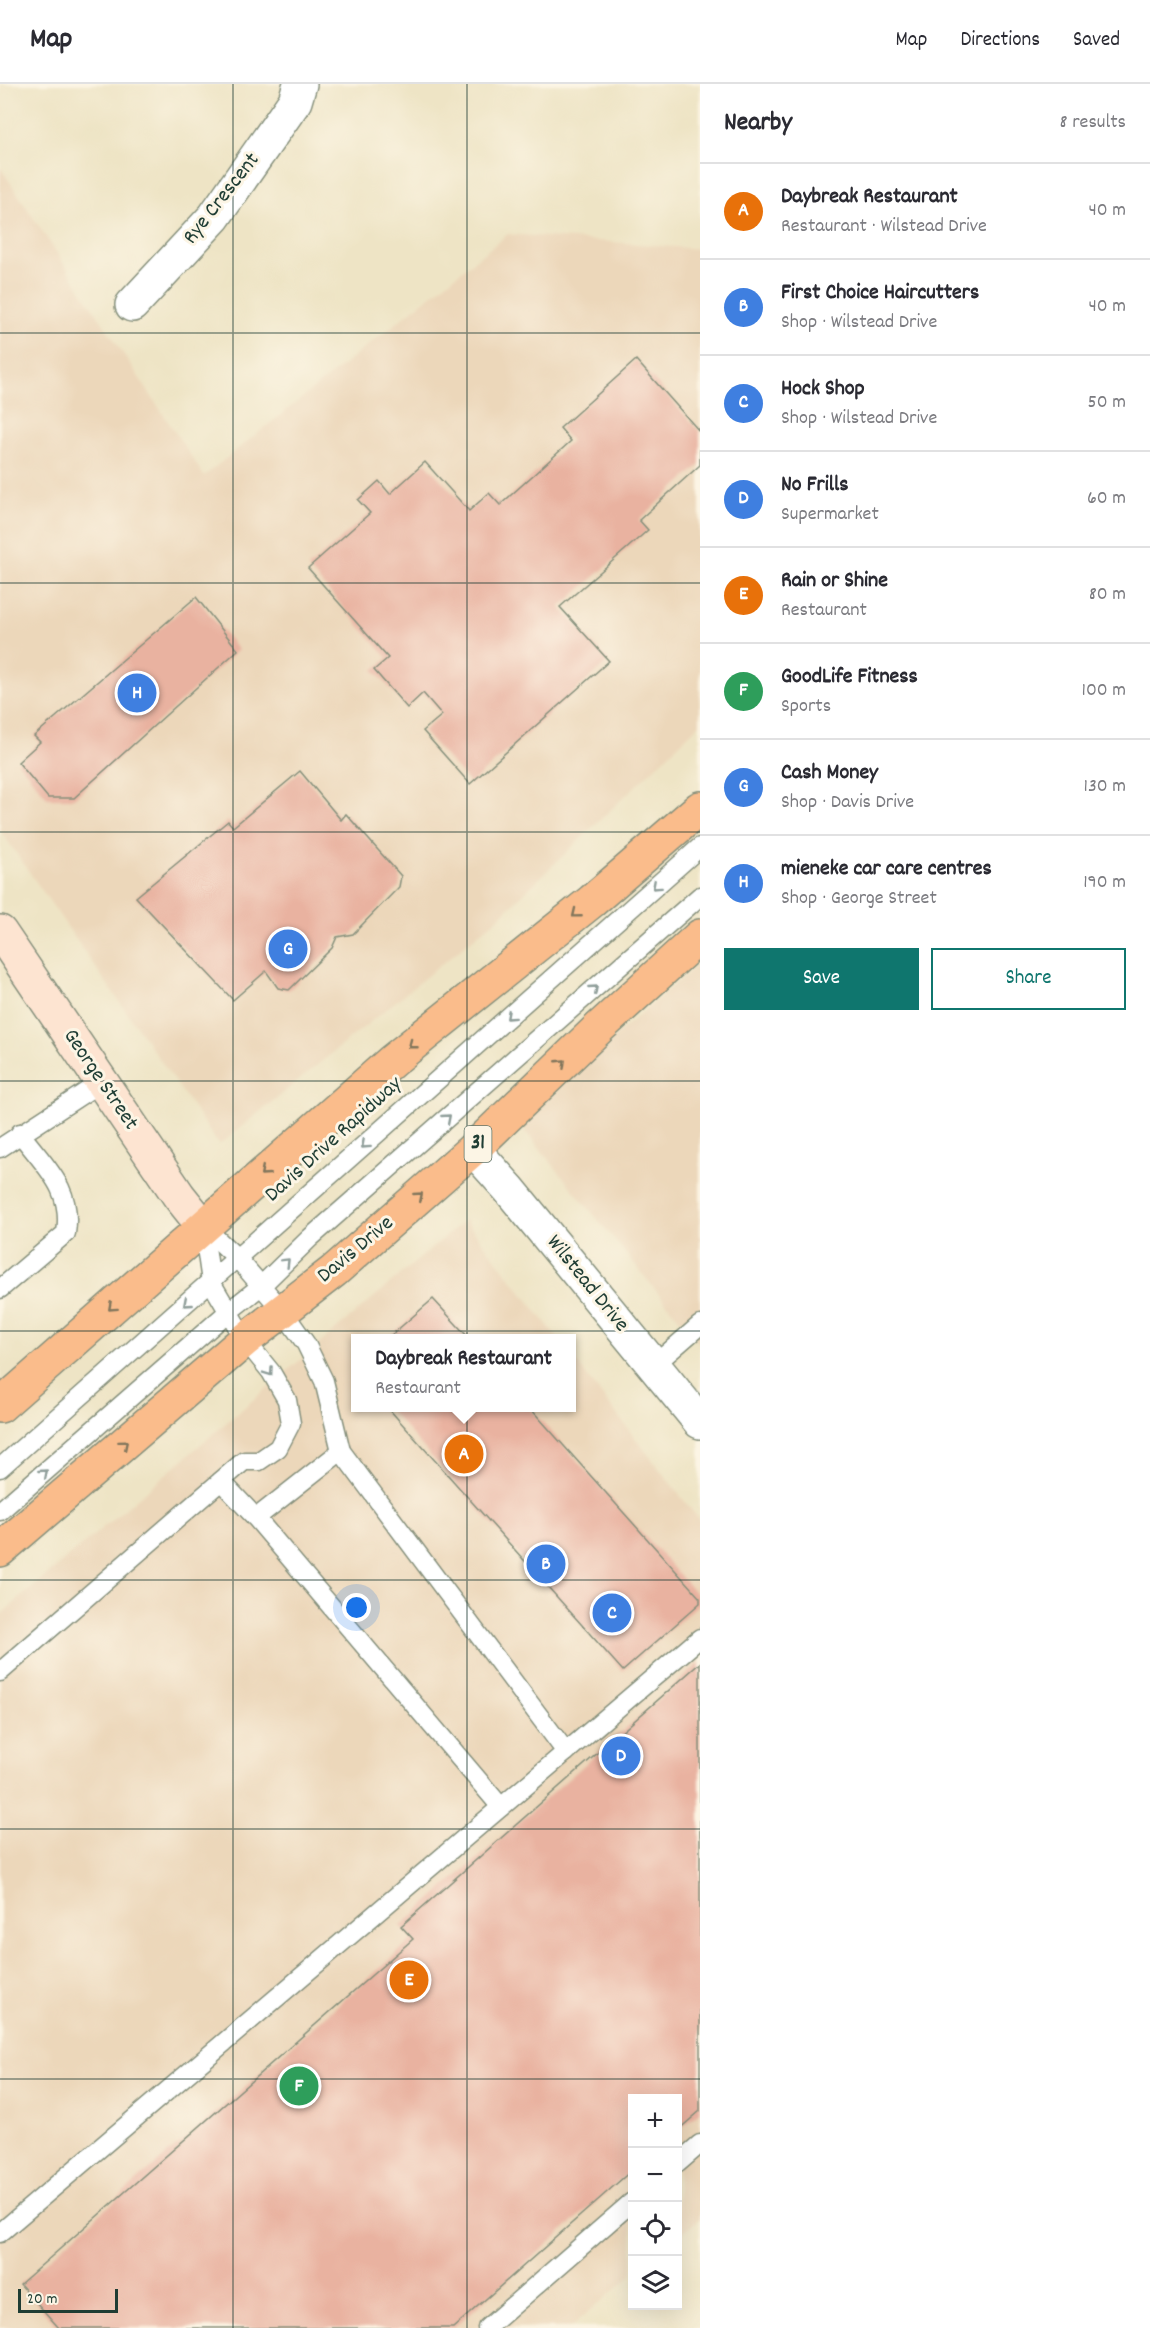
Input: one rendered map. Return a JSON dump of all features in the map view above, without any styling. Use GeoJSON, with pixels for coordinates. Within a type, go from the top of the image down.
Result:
{"type":"FeatureCollection","features":[{"type":"Feature","properties":{"kind":"main road"},"geometry":{"type":"LineString","coordinates":[[0,1406],[392,1062],[592,901],[700,808]]}},
{"type":"Feature","properties":{"kind":"main road","name":"George Street"},"geometry":{"type":"LineString","coordinates":[[0,932],[179,1196],[203,1226]]}},
{"type":"Feature","properties":{"kind":"main road","name":"Davis Drive"},"geometry":{"type":"LineString","coordinates":[[0,1550],[245,1340],[272,1298],[334,1271],[472,1149],[700,936]]}},
{"type":"Feature","properties":{"kind":"street","name":"Rye Crescent"},"geometry":{"type":"LineString","coordinates":[[132,306],[214,217],[295,101],[300,84]]}},
{"type":"Feature","properties":{"kind":"street","name":"Wilstead Drive"},"geometry":{"type":"LineString","coordinates":[[472,1149],[509,1189],[700,1422]]}},
{"type":"Feature","properties":{"kind":"lane","name":"Davis Drive Rapidway"},"geometry":{"type":"LineString","coordinates":[[0,1468],[700,848]]}},
{"type":"Feature","properties":{"kind":"lane"},"geometry":{"type":"LineString","coordinates":[[0,1511],[228,1312],[272,1298],[310,1238],[700,896]]}},
{"type":"Feature","properties":{"kind":"lane"},"geometry":{"type":"LineString","coordinates":[[0,1148],[102,1082]]}},
{"type":"Feature","properties":{"kind":"lane"},"geometry":{"type":"LineString","coordinates":[[0,1289],[66,1233],[69,1214],[64,1192],[20,1133]]}},
{"type":"Feature","properties":{"kind":"lane"},"geometry":{"type":"LineString","coordinates":[[203,1226],[237,1258],[272,1298],[306,1344],[324,1381],[340,1450],[566,1752]]}},
{"type":"Feature","properties":{"kind":"lane"},"geometry":{"type":"LineString","coordinates":[[0,1672],[244,1461],[259,1461],[278,1448],[291,1424],[287,1400],[271,1372],[245,1340],[211,1282],[203,1226]]}},
{"type":"Feature","properties":{"kind":"lane"},"geometry":{"type":"LineString","coordinates":[[654,1365],[700,1324]]}},
{"type":"Feature","properties":{"kind":"lane"},"geometry":{"type":"LineString","coordinates":[[256,1518],[340,1450]]}},
{"type":"Feature","properties":{"kind":"lane"},"geometry":{"type":"LineString","coordinates":[[221,1481],[256,1518],[501,1807]]}},
{"type":"Feature","properties":{"kind":"lane"},"geometry":{"type":"LineString","coordinates":[[0,2233],[700,1638]]}},
{"type":"Feature","properties":{"kind":"lane"},"geometry":{"type":"LineString","coordinates":[[682,2160],[700,2144]]}},
{"type":"Feature","properties":{"kind":"lane"},"geometry":{"type":"LineString","coordinates":[[487,2328],[628,2206]]}},
{"type":"Feature","properties":{"kind":"shaded area"},"geometry":{"type":"Polygon","coordinates":[[[0,167],[204,476],[508,234],[700,249],[700,724],[497,919],[219,1145],[0,830],[0,167]]]}},
{"type":"Feature","properties":{"kind":"shaded area"},"geometry":{"type":"Polygon","coordinates":[[[700,962],[700,1344],[517,1121],[700,962]]]}},
{"type":"Feature","properties":{"kind":"shaded area"},"geometry":{"type":"Polygon","coordinates":[[[465,1220],[555,1334],[351,1334],[351,1412],[576,1412],[576,1362],[700,1521],[700,2218],[682,2234],[682,2094],[628,2094],[628,2278],[570,2328],[0,2328],[0,1615],[465,1220]]]}},
{"type":"Feature","properties":{"kind":"building"},"geometry":{"type":"Polygon","coordinates":[[[636,360],[700,432],[700,465],[639,520],[648,530],[560,607],[609,661],[470,784],[423,731],[442,715],[423,693],[407,708],[374,670],[388,658],[308,568],[370,513],[358,500],[379,481],[390,494],[425,462],[469,511],[489,493],[500,505],[571,441],[560,428],[636,360]]]}},
{"type":"Feature","properties":{"kind":"building"},"geometry":{"type":"Polygon","coordinates":[[[196,597],[238,650],[74,798],[48,798],[18,762],[40,742],[34,736],[196,597]]]}},
{"type":"Feature","properties":{"kind":"building"},"geometry":{"type":"Polygon","coordinates":[[[300,771],[341,820],[346,814],[401,876],[399,887],[353,934],[337,937],[332,948],[289,990],[278,988],[266,971],[233,1000],[136,897],[228,821],[233,827],[300,771]]]}},
{"type":"Feature","properties":{"kind":"building"},"geometry":{"type":"Polygon","coordinates":[[[433,1299],[465,1334],[393,1334],[433,1299]]]}},
{"type":"Feature","properties":{"kind":"building"},"geometry":{"type":"Polygon","coordinates":[[[392,1412],[534,1412],[700,1598],[700,1603],[623,1671],[392,1412]]]}},
{"type":"Feature","properties":{"kind":"building"},"geometry":{"type":"Polygon","coordinates":[[[700,1663],[700,2111],[682,2127],[682,2094],[628,2094],[628,2174],[453,2328],[59,2328],[20,2284],[413,1939],[401,1926],[700,1663]]]}},
{"type":"Feature","properties":{"kind":"place","name":"mieneke car care centres"},"geometry":{"type":"Point","coordinates":[137,693]}},
{"type":"Feature","properties":{"kind":"place","name":"Cash Money"},"geometry":{"type":"Point","coordinates":[288,949]}},
{"type":"Feature","properties":{"kind":"place","name":"Daybreak Restaurant"},"geometry":{"type":"Point","coordinates":[464,1454]}},
{"type":"Feature","properties":{"kind":"place","name":"First Choice Haircutters"},"geometry":{"type":"Point","coordinates":[546,1564]}},
{"type":"Feature","properties":{"kind":"place","name":"Hock Shop"},"geometry":{"type":"Point","coordinates":[612,1613]}},
{"type":"Feature","properties":{"kind":"place","name":"No Frills"},"geometry":{"type":"Point","coordinates":[621,1756]}},
{"type":"Feature","properties":{"kind":"place","name":"Rain or Shine"},"geometry":{"type":"Point","coordinates":[409,1980]}},
{"type":"Feature","properties":{"kind":"place","name":"GoodLife Fitness"},"geometry":{"type":"Point","coordinates":[299,2086]}}]}
